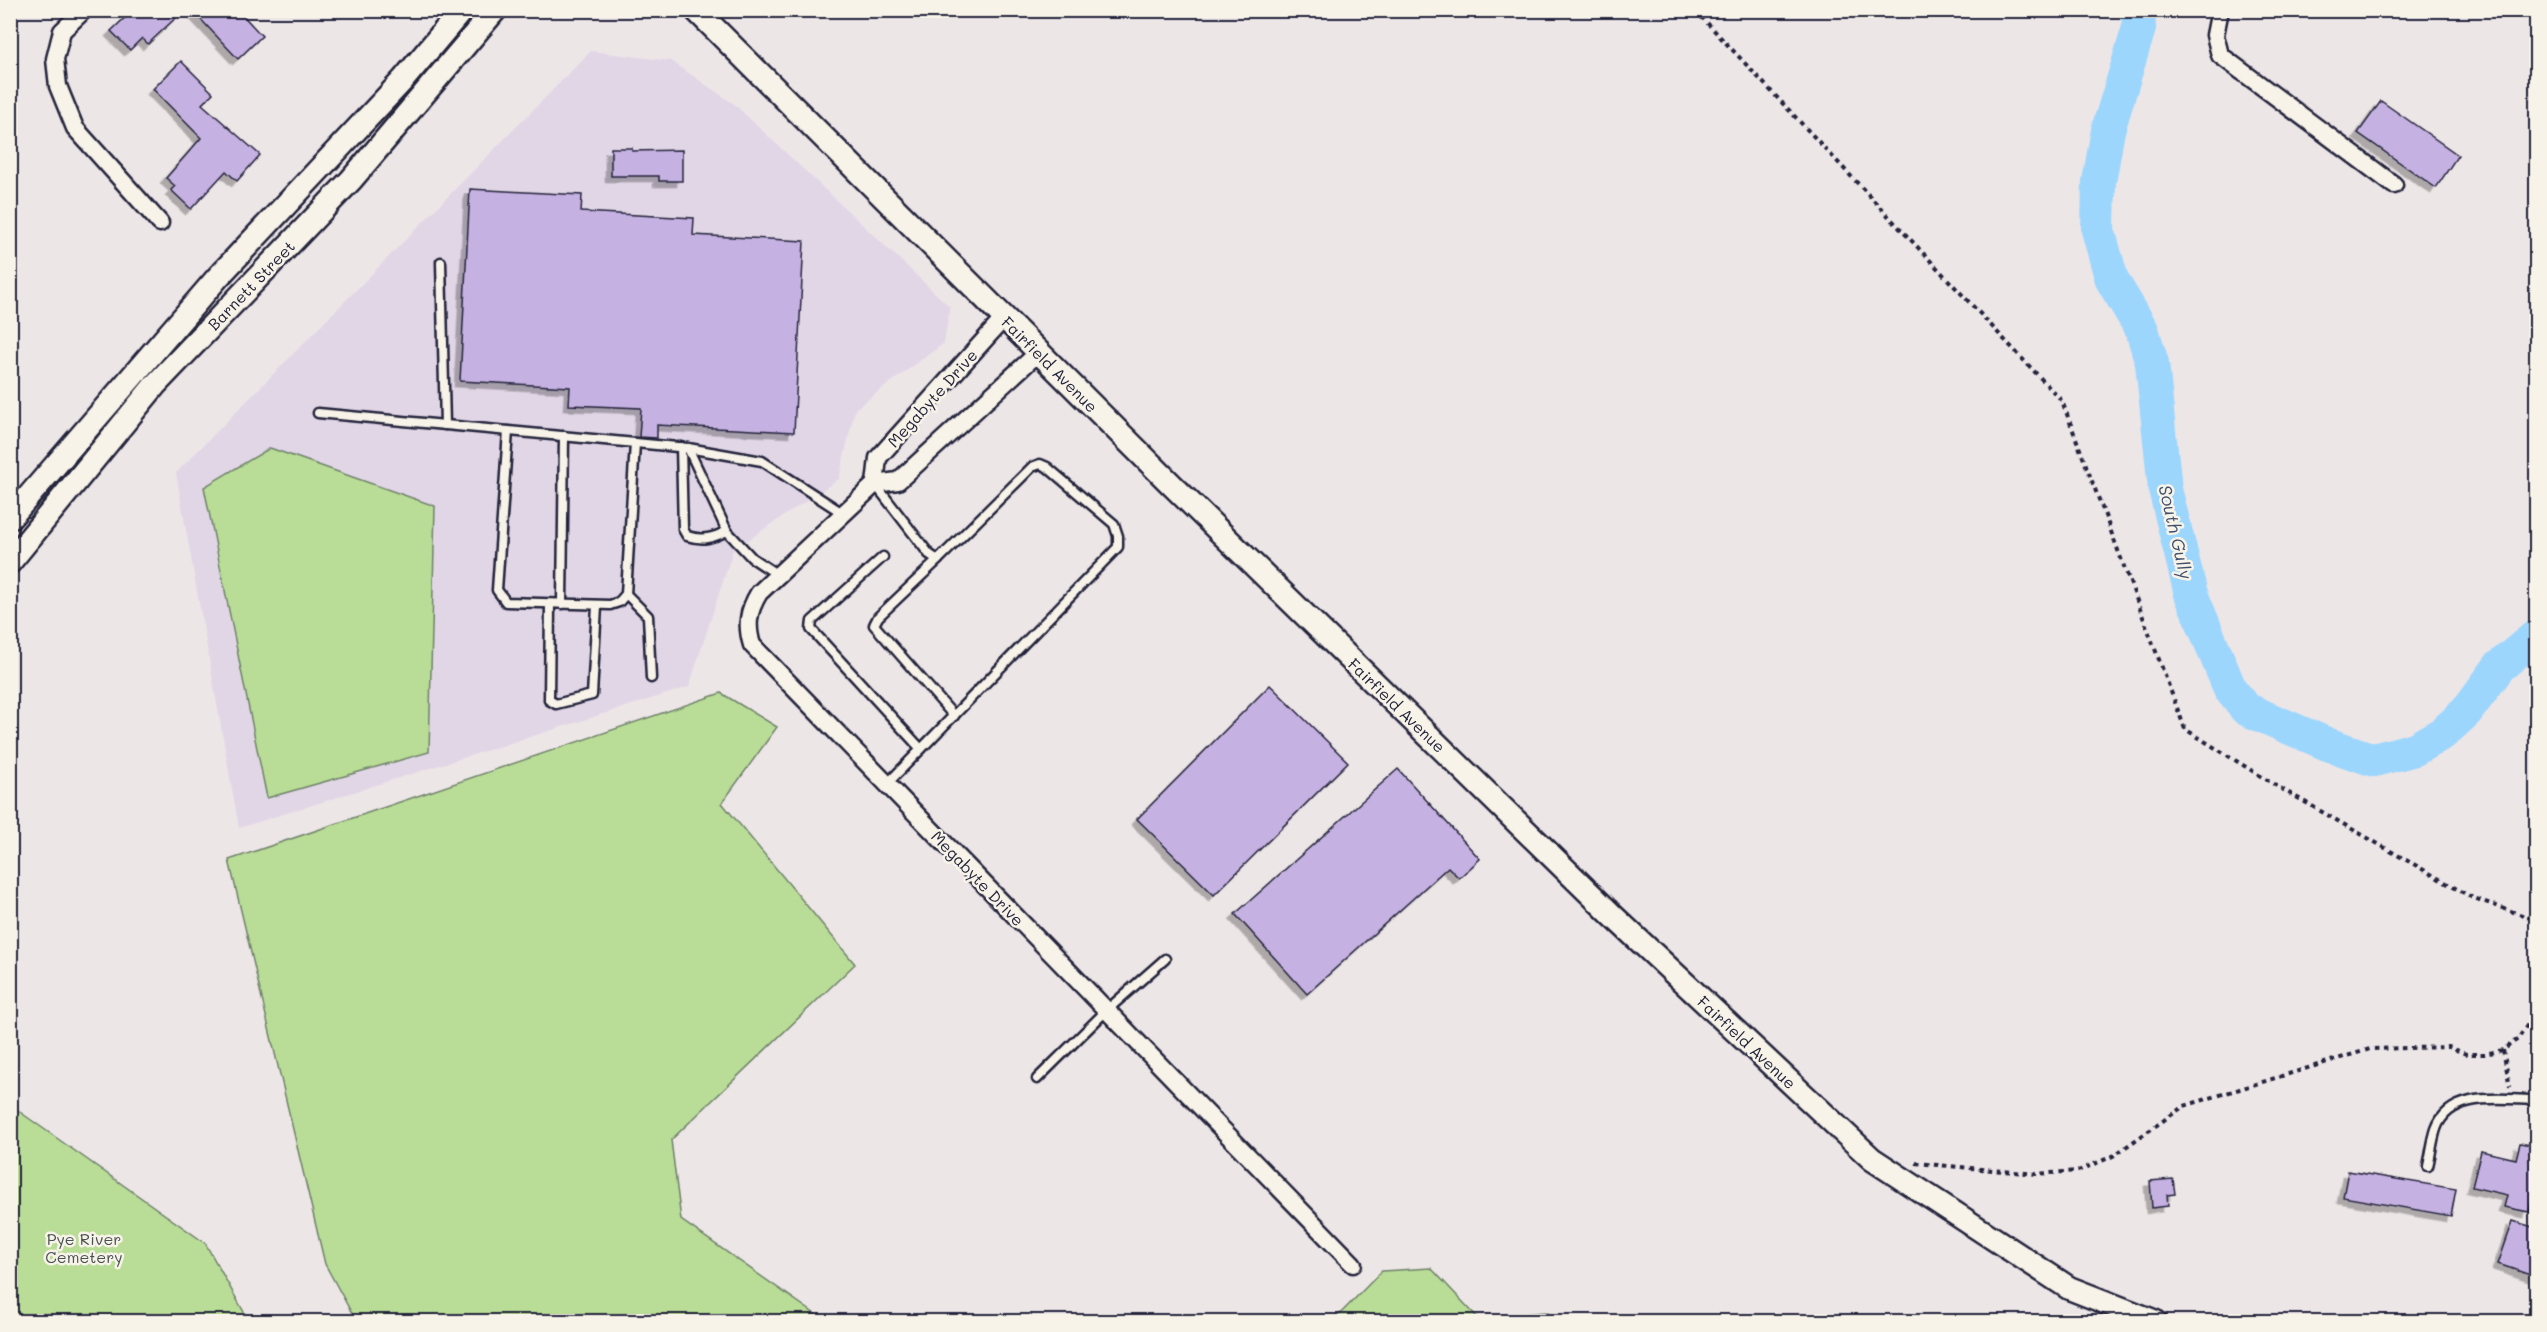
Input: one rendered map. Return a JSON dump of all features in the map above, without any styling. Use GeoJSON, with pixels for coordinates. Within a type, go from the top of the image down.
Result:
{"type":"FeatureCollection","features":[{"type":"Feature","properties":{"kind":"street"},"geometry":{"type":"LineString","coordinates":[[84,10],[62,31],[55,59],[58,86],[75,128],[160,224]]}},
{"type":"Feature","properties":{"kind":"street","name":"Barnett Street"},"geometry":{"type":"LineString","coordinates":[[10,518],[218,277],[403,80],[462,10]]}},
{"type":"Feature","properties":{"kind":"street","name":"Barnett Street"},"geometry":{"type":"LineString","coordinates":[[10,562],[155,385],[351,180],[495,10]]}},
{"type":"Feature","properties":{"kind":"street","name":"Fairfield Avenue"},"geometry":{"type":"LineString","coordinates":[[696,10],[1004,318],[1613,916],[1872,1159],[2068,1288],[2156,1322]]}},
{"type":"Feature","properties":{"kind":"street"},"geometry":{"type":"LineString","coordinates":[[2220,10],[2215,35],[2220,55],[2394,185]]}},
{"type":"Feature","properties":{"kind":"street","name":"Megabyte Drive"},"geometry":{"type":"LineString","coordinates":[[875,484],[878,458],[1004,318]]}},
{"type":"Feature","properties":{"kind":"street","name":"Megabyte Drive"},"geometry":{"type":"LineString","coordinates":[[1039,352],[898,481],[875,484],[759,593],[751,607],[748,620],[752,645],[1353,1264]]}},
{"type":"Feature","properties":{"kind":"lane"},"geometry":{"type":"LineString","coordinates":[[441,262],[445,425]]}},
{"type":"Feature","properties":{"kind":"lane"},"geometry":{"type":"LineString","coordinates":[[318,413],[684,448],[762,461],[844,514]]}},
{"type":"Feature","properties":{"kind":"lane"},"geometry":{"type":"LineString","coordinates":[[508,431],[497,590],[506,602],[597,606],[619,602],[627,594],[635,443]]}},
{"type":"Feature","properties":{"kind":"lane"},"geometry":{"type":"LineString","coordinates":[[562,604],[564,436]]}},
{"type":"Feature","properties":{"kind":"lane"},"geometry":{"type":"LineString","coordinates":[[684,448],[727,531],[752,558],[778,575]]}},
{"type":"Feature","properties":{"kind":"lane"},"geometry":{"type":"LineString","coordinates":[[684,448],[683,529],[687,536],[698,540],[712,538],[727,531]]}},
{"type":"Feature","properties":{"kind":"lane"},"geometry":{"type":"LineString","coordinates":[[887,784],[954,716],[1118,547],[1118,536],[1114,524],[1047,467],[1040,464],[1032,467],[878,617],[874,626],[954,716]]}},
{"type":"Feature","properties":{"kind":"lane"},"geometry":{"type":"LineString","coordinates":[[875,484],[929,554],[938,560]]}},
{"type":"Feature","properties":{"kind":"lane"},"geometry":{"type":"LineString","coordinates":[[883,557],[812,621],[811,629],[921,749]]}},
{"type":"Feature","properties":{"kind":"lane"},"geometry":{"type":"LineString","coordinates":[[627,594],[648,616],[651,678]]}},
{"type":"Feature","properties":{"kind":"lane"},"geometry":{"type":"LineString","coordinates":[[550,604],[549,700],[556,704],[592,695],[597,606]]}},
{"type":"Feature","properties":{"kind":"lane"},"geometry":{"type":"LineString","coordinates":[[1038,1079],[1107,1010],[1165,959]]}},
{"type":"Feature","properties":{"kind":"lane"},"geometry":{"type":"LineString","coordinates":[[2428,1166],[2437,1127],[2444,1116],[2455,1107],[2467,1101],[2481,1099],[2536,1100]]}},
{"type":"Feature","properties":{"kind":"path"},"geometry":{"type":"LineString","coordinates":[[1695,10],[2062,401],[2185,729],[2275,785],[2471,897],[2536,920]]}},
{"type":"Feature","properties":{"kind":"path"},"geometry":{"type":"LineString","coordinates":[[1907,1162],[2036,1174],[2078,1171],[2113,1156],[2184,1106],[2370,1048],[2449,1047],[2466,1054],[2485,1054],[2503,1050],[2518,1039],[2536,1012]]}},
{"type":"Feature","properties":{"kind":"path"},"geometry":{"type":"LineString","coordinates":[[2503,1050],[2512,1100]]}},
{"type":"Feature","properties":{"kind":"shaded area"},"geometry":{"type":"Polygon","coordinates":[[[591,51],[671,61],[734,104],[950,307],[944,343],[855,409],[839,479],[733,550],[689,687],[239,828],[176,473],[591,51]]]}},
{"type":"Feature","properties":{"kind":"green space"},"geometry":{"type":"Polygon","coordinates":[[[270,448],[435,506],[429,752],[267,798],[204,487],[270,448]]]}},
{"type":"Feature","properties":{"kind":"green space"},"geometry":{"type":"Polygon","coordinates":[[[721,693],[777,727],[722,803],[855,964],[671,1140],[681,1220],[825,1321],[356,1321],[325,1264],[229,860],[721,693]]]}},
{"type":"Feature","properties":{"kind":"green space","name":"Pye River Cemetery"},"geometry":{"type":"Polygon","coordinates":[[[10,1105],[205,1243],[249,1321],[11,1321],[10,1105]]]}},
{"type":"Feature","properties":{"kind":"green space"},"geometry":{"type":"Polygon","coordinates":[[[1431,1268],[1478,1318],[1545,1312],[1564,1321],[1333,1321],[1382,1271],[1431,1268]]]}},
{"type":"Feature","properties":{"kind":"building"},"geometry":{"type":"Polygon","coordinates":[[[133,10],[184,10],[148,44],[142,38],[130,50],[111,31],[133,10]]]}},
{"type":"Feature","properties":{"kind":"building"},"geometry":{"type":"Polygon","coordinates":[[[192,10],[238,10],[262,36],[238,59],[192,10]]]}},
{"type":"Feature","properties":{"kind":"building"},"geometry":{"type":"Polygon","coordinates":[[[181,61],[213,93],[202,104],[260,155],[237,181],[226,171],[191,209],[171,190],[175,186],[166,178],[201,138],[153,89],[181,61]]]}},
{"type":"Feature","properties":{"kind":"building"},"geometry":{"type":"Polygon","coordinates":[[[2381,101],[2458,155],[2436,188],[2358,133],[2381,101]]]}},
{"type":"Feature","properties":{"kind":"building"},"geometry":{"type":"Polygon","coordinates":[[[611,148],[632,148],[632,151],[682,150],[682,181],[659,181],[659,176],[611,176],[611,148]]]}},
{"type":"Feature","properties":{"kind":"building"},"geometry":{"type":"Polygon","coordinates":[[[470,189],[582,195],[581,212],[694,218],[693,235],[804,241],[794,432],[657,425],[657,438],[639,437],[641,408],[569,405],[570,387],[460,381],[470,189]]]}},
{"type":"Feature","properties":{"kind":"building"},"geometry":{"type":"Polygon","coordinates":[[[1270,685],[1348,762],[1214,895],[1137,819],[1270,685]]]}},
{"type":"Feature","properties":{"kind":"building"},"geometry":{"type":"Polygon","coordinates":[[[1398,769],[1480,859],[1459,878],[1448,867],[1307,994],[1235,914],[1398,769]]]}},
{"type":"Feature","properties":{"kind":"building"},"geometry":{"type":"Polygon","coordinates":[[[2520,1143],[2536,1146],[2536,1181],[2529,1212],[2504,1207],[2507,1195],[2472,1187],[2481,1151],[2516,1159],[2520,1143]]]}},
{"type":"Feature","properties":{"kind":"building"},"geometry":{"type":"Polygon","coordinates":[[[2348,1171],[2456,1189],[2451,1216],[2343,1197],[2348,1171]]]}},
{"type":"Feature","properties":{"kind":"building"},"geometry":{"type":"Polygon","coordinates":[[[2173,1179],[2175,1194],[2167,1195],[2168,1206],[2152,1208],[2150,1181],[2173,1179]]]}},
{"type":"Feature","properties":{"kind":"building"},"geometry":{"type":"Polygon","coordinates":[[[2513,1221],[2536,1228],[2536,1277],[2498,1264],[2513,1221]]]}},
{"type":"Feature","properties":{"kind":"waterway","name":"South Gully"},"geometry":{"type":"LineString","coordinates":[[2138,10],[2139,28],[2108,130],[2099,182],[2098,230],[2112,280],[2142,330],[2152,363],[2165,489],[2191,594],[2230,689],[2246,709],[2327,744],[2374,760],[2415,749],[2443,733],[2466,712],[2499,667],[2536,636]]}}]}
